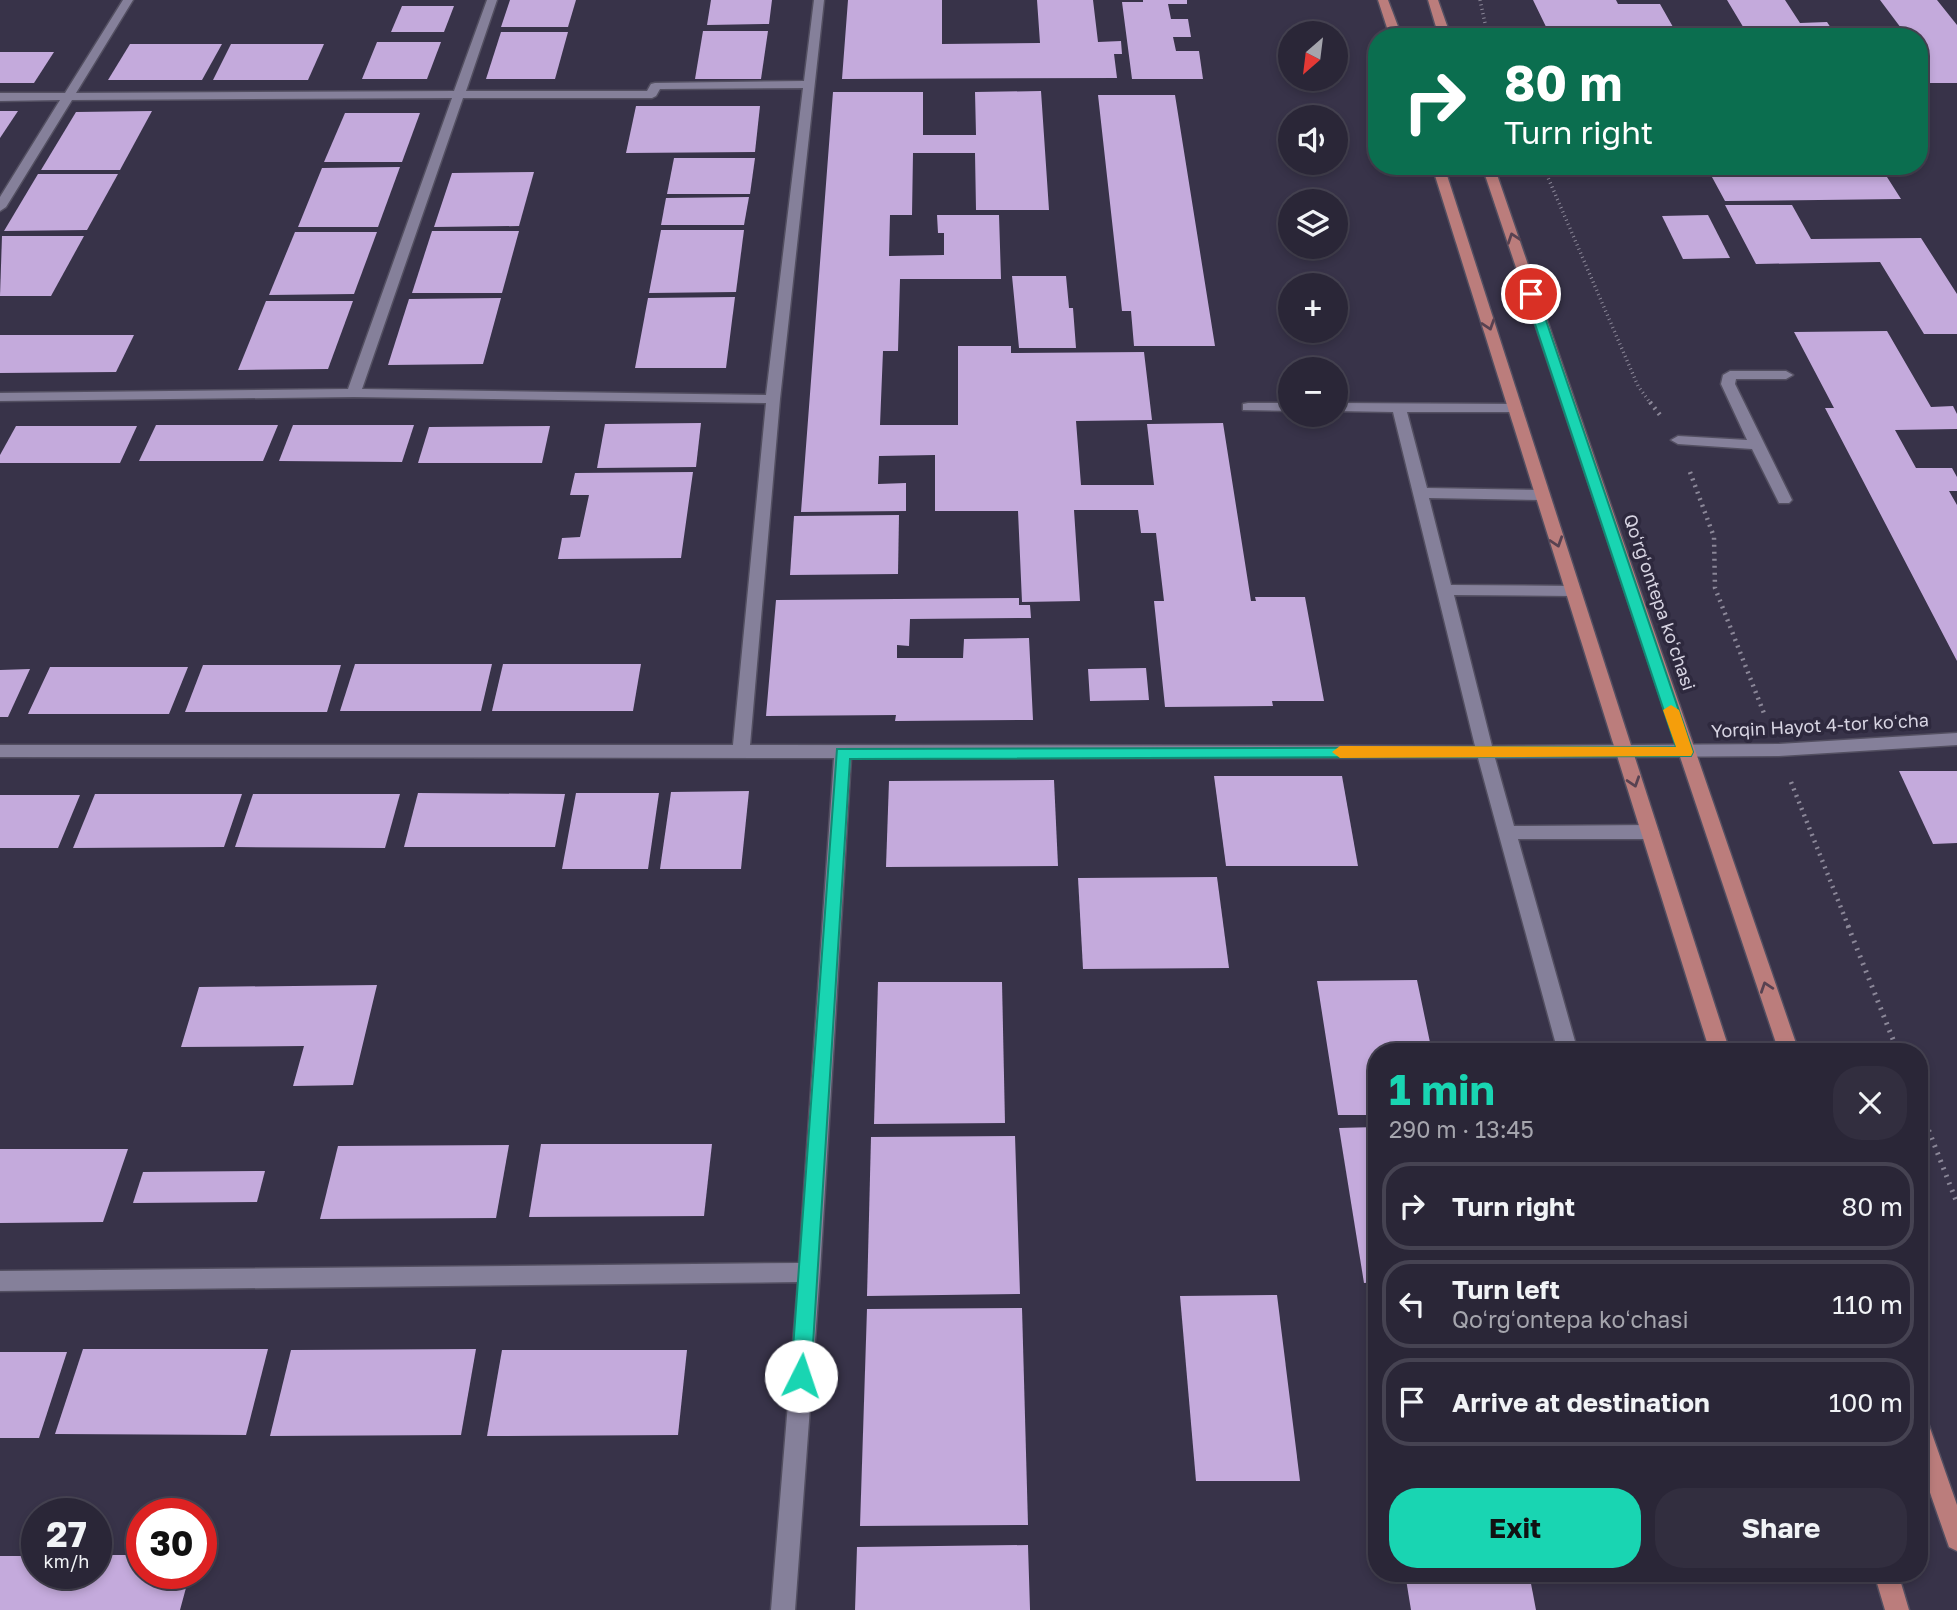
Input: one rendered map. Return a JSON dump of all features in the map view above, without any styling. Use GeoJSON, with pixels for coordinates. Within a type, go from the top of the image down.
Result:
{"type":"FeatureCollection","features":[{"type":"Feature","properties":{"kind":"main road"},"geometry":{"type":"LineString","coordinates":[[1383,0],[1393,28]]}},
{"type":"Feature","properties":{"kind":"main road"},"geometry":{"type":"LineString","coordinates":[[1433,0],[1442,28]]}},
{"type":"Feature","properties":{"kind":"main road"},"geometry":{"type":"LineString","coordinates":[[1441,175],[1717,1043]]}},
{"type":"Feature","properties":{"kind":"main road","name":"Qoʻrgʻontepa koʻchasi"},"geometry":{"type":"LineString","coordinates":[[1492,175],[1685,752],[1786,1043]]}},
{"type":"Feature","properties":{"kind":"main road"},"geometry":{"type":"LineString","coordinates":[[1928,1454],[1957,1539]]}},
{"type":"Feature","properties":{"kind":"main road"},"geometry":{"type":"LineString","coordinates":[[1888,1582],[1897,1610]]}},
{"type":"Feature","properties":{"kind":"street"},"geometry":{"type":"LineString","coordinates":[[0,207],[128,0]]}},
{"type":"Feature","properties":{"kind":"street"},"geometry":{"type":"LineString","coordinates":[[354,393],[492,0]]}},
{"type":"Feature","properties":{"kind":"street"},"geometry":{"type":"LineString","coordinates":[[741,753],[773,399],[819,0]]}},
{"type":"Feature","properties":{"kind":"street"},"geometry":{"type":"LineString","coordinates":[[0,97],[652,94],[655,86],[810,84]]}},
{"type":"Feature","properties":{"kind":"street"},"geometry":{"type":"LineString","coordinates":[[1784,500],[1728,384],[1730,375],[1786,375]]}},
{"type":"Feature","properties":{"kind":"street"},"geometry":{"type":"LineString","coordinates":[[0,397],[354,393],[773,399]]}},
{"type":"Feature","properties":{"kind":"street"},"geometry":{"type":"LineString","coordinates":[[1248,407],[1278,407]]}},
{"type":"Feature","properties":{"kind":"street"},"geometry":{"type":"LineString","coordinates":[[1348,407],[1515,408]]}},
{"type":"Feature","properties":{"kind":"street"},"geometry":{"type":"LineString","coordinates":[[1399,408],[1486,752],[1566,1043]]}},
{"type":"Feature","properties":{"kind":"street"},"geometry":{"type":"LineString","coordinates":[[1678,440],[1757,445]]}},
{"type":"Feature","properties":{"kind":"street"},"geometry":{"type":"LineString","coordinates":[[1420,493],[1543,495]]}},
{"type":"Feature","properties":{"kind":"street"},"geometry":{"type":"LineString","coordinates":[[1445,590],[1573,591]]}},
{"type":"Feature","properties":{"kind":"street","name":"Yorqin Hayot 4-tor koʻcha"},"geometry":{"type":"LineString","coordinates":[[0,751],[1685,752],[1779,750],[1957,739]]}},
{"type":"Feature","properties":{"kind":"street"},"geometry":{"type":"LineString","coordinates":[[783,1610],[809,1272],[842,753]]}},
{"type":"Feature","properties":{"kind":"street"},"geometry":{"type":"LineString","coordinates":[[1508,833],[1650,832]]}},
{"type":"Feature","properties":{"kind":"street"},"geometry":{"type":"LineString","coordinates":[[0,1281],[809,1272]]}},
{"type":"Feature","properties":{"kind":"path"},"geometry":{"type":"LineString","coordinates":[[1480,0],[1486,28]]}},
{"type":"Feature","properties":{"kind":"path"},"geometry":{"type":"LineString","coordinates":[[1547,175],[1638,386],[1678,440],[1714,537],[1715,588],[1894,1043]]}},
{"type":"Feature","properties":{"kind":"path"},"geometry":{"type":"LineString","coordinates":[[1928,1129],[1957,1203]]}},
{"type":"Feature","properties":{"kind":"building"},"geometry":{"type":"Polygon","coordinates":[[[510,0],[576,0],[568,27],[501,27],[510,0]]]}},
{"type":"Feature","properties":{"kind":"building"},"geometry":{"type":"Polygon","coordinates":[[[711,0],[772,0],[769,24],[707,25],[711,0]]]}},
{"type":"Feature","properties":{"kind":"building"},"geometry":{"type":"Polygon","coordinates":[[[848,0],[942,0],[942,44],[1040,43],[1037,0],[1093,0],[1098,42],[1121,41],[1122,54],[1114,54],[1117,78],[842,79],[848,0]]]}},
{"type":"Feature","properties":{"kind":"building"},"geometry":{"type":"Polygon","coordinates":[[[1187,0],[1187,4],[1168,4],[1171,19],[1188,19],[1191,37],[1173,37],[1176,51],[1199,51],[1203,79],[1132,79],[1122,2],[1187,0]]]}},
{"type":"Feature","properties":{"kind":"building"},"geometry":{"type":"Polygon","coordinates":[[[1533,0],[1616,0],[1618,4],[1660,4],[1674,28],[1547,28],[1533,0]]]}},
{"type":"Feature","properties":{"kind":"building"},"geometry":{"type":"Polygon","coordinates":[[[1727,0],[1785,0],[1800,23],[1827,22],[1831,28],[1744,28],[1727,0]]]}},
{"type":"Feature","properties":{"kind":"building"},"geometry":{"type":"Polygon","coordinates":[[[1880,0],[1937,0],[1957,25],[1957,83],[1929,83],[1928,28],[1901,28],[1880,0]]]}},
{"type":"Feature","properties":{"kind":"building"},"geometry":{"type":"Polygon","coordinates":[[[402,6],[454,6],[444,32],[391,32],[402,6]]]}},
{"type":"Feature","properties":{"kind":"building"},"geometry":{"type":"Polygon","coordinates":[[[703,31],[768,31],[761,79],[695,79],[703,31]]]}},
{"type":"Feature","properties":{"kind":"building"},"geometry":{"type":"Polygon","coordinates":[[[501,32],[568,32],[555,79],[486,79],[501,32]]]}},
{"type":"Feature","properties":{"kind":"building"},"geometry":{"type":"Polygon","coordinates":[[[377,42],[441,42],[427,79],[362,79],[377,42]]]}},
{"type":"Feature","properties":{"kind":"building"},"geometry":{"type":"Polygon","coordinates":[[[130,44],[222,44],[202,80],[108,80],[130,44]]]}},
{"type":"Feature","properties":{"kind":"building"},"geometry":{"type":"Polygon","coordinates":[[[231,44],[324,44],[308,80],[213,80],[231,44]]]}},
{"type":"Feature","properties":{"kind":"building"},"geometry":{"type":"Polygon","coordinates":[[[0,52],[54,52],[34,83],[0,83],[0,52]]]}},
{"type":"Feature","properties":{"kind":"building"},"geometry":{"type":"Polygon","coordinates":[[[1041,91],[1049,210],[976,210],[975,153],[913,153],[912,215],[890,215],[889,256],[944,255],[944,233],[938,233],[937,215],[999,215],[1001,279],[900,279],[898,351],[883,351],[880,425],[958,425],[958,346],[1011,346],[1011,353],[1144,352],[1152,420],[1076,421],[1081,485],[1154,485],[1147,424],[1223,423],[1251,601],[1256,601],[1255,597],[1305,597],[1324,701],[1272,701],[1273,706],[1165,707],[1154,601],[1164,601],[1156,533],[1141,533],[1138,510],[1074,510],[1080,601],[1022,602],[1018,511],[935,511],[935,455],[879,456],[878,484],[906,483],[906,511],[801,512],[833,92],[923,92],[923,135],[976,135],[975,92],[1041,91]]]}},
{"type":"Feature","properties":{"kind":"building"},"geometry":{"type":"Polygon","coordinates":[[[1098,95],[1175,95],[1215,346],[1134,346],[1131,311],[1122,311],[1098,95]]]}},
{"type":"Feature","properties":{"kind":"building"},"geometry":{"type":"Polygon","coordinates":[[[636,106],[760,106],[755,152],[626,153],[636,106]]]}},
{"type":"Feature","properties":{"kind":"building"},"geometry":{"type":"Polygon","coordinates":[[[0,111],[18,111],[0,138],[0,111]]]}},
{"type":"Feature","properties":{"kind":"building"},"geometry":{"type":"Polygon","coordinates":[[[152,111],[120,170],[41,170],[76,112],[152,111]]]}},
{"type":"Feature","properties":{"kind":"building"},"geometry":{"type":"Polygon","coordinates":[[[345,113],[420,113],[402,162],[324,162],[345,113]]]}},
{"type":"Feature","properties":{"kind":"building"},"geometry":{"type":"Polygon","coordinates":[[[674,158],[755,158],[750,194],[667,194],[674,158]]]}},
{"type":"Feature","properties":{"kind":"building"},"geometry":{"type":"Polygon","coordinates":[[[400,167],[378,227],[298,227],[322,168],[400,167]]]}},
{"type":"Feature","properties":{"kind":"building"},"geometry":{"type":"Polygon","coordinates":[[[534,172],[519,226],[434,227],[452,173],[534,172]]]}},
{"type":"Feature","properties":{"kind":"building"},"geometry":{"type":"Polygon","coordinates":[[[38,174],[118,174],[87,230],[4,231],[38,174]]]}},
{"type":"Feature","properties":{"kind":"building"},"geometry":{"type":"Polygon","coordinates":[[[1711,175],[1886,175],[1901,199],[1725,201],[1711,175]]]}},
{"type":"Feature","properties":{"kind":"building"},"geometry":{"type":"Polygon","coordinates":[[[749,197],[744,225],[661,225],[666,198],[749,197]]]}},
{"type":"Feature","properties":{"kind":"building"},"geometry":{"type":"Polygon","coordinates":[[[1725,205],[1792,205],[1811,239],[1921,238],[1957,294],[1957,334],[1924,334],[1880,262],[1756,264],[1725,205]]]}},
{"type":"Feature","properties":{"kind":"building"},"geometry":{"type":"Polygon","coordinates":[[[1708,215],[1730,258],[1683,259],[1662,216],[1708,215]]]}},
{"type":"Feature","properties":{"kind":"building"},"geometry":{"type":"Polygon","coordinates":[[[661,230],[744,230],[736,292],[649,293],[661,230]]]}},
{"type":"Feature","properties":{"kind":"building"},"geometry":{"type":"Polygon","coordinates":[[[432,231],[519,231],[502,293],[412,293],[432,231]]]}},
{"type":"Feature","properties":{"kind":"building"},"geometry":{"type":"Polygon","coordinates":[[[295,232],[377,232],[354,294],[269,295],[295,232]]]}},
{"type":"Feature","properties":{"kind":"building"},"geometry":{"type":"Polygon","coordinates":[[[2,236],[84,236],[51,296],[0,296],[2,236]]]}},
{"type":"Feature","properties":{"kind":"building"},"geometry":{"type":"Polygon","coordinates":[[[1012,276],[1066,276],[1069,308],[1073,308],[1076,348],[1019,348],[1012,276]]]}},
{"type":"Feature","properties":{"kind":"building"},"geometry":{"type":"Polygon","coordinates":[[[735,297],[726,368],[635,368],[648,298],[735,297]]]}},
{"type":"Feature","properties":{"kind":"building"},"geometry":{"type":"Polygon","coordinates":[[[501,298],[483,364],[388,365],[409,299],[501,298]]]}},
{"type":"Feature","properties":{"kind":"building"},"geometry":{"type":"Polygon","coordinates":[[[266,301],[353,301],[328,369],[238,370],[266,301]]]}},
{"type":"Feature","properties":{"kind":"building"},"geometry":{"type":"Polygon","coordinates":[[[1887,331],[1931,407],[1953,406],[1957,414],[1957,429],[1895,430],[1916,468],[1952,468],[1957,477],[1957,491],[1949,491],[1957,505],[1957,661],[1825,408],[1834,408],[1794,332],[1887,331]]]}},
{"type":"Feature","properties":{"kind":"building"},"geometry":{"type":"Polygon","coordinates":[[[0,335],[134,335],[116,372],[0,373],[0,335]]]}},
{"type":"Feature","properties":{"kind":"building"},"geometry":{"type":"Polygon","coordinates":[[[701,423],[696,467],[597,468],[605,424],[701,423]]]}},
{"type":"Feature","properties":{"kind":"building"},"geometry":{"type":"Polygon","coordinates":[[[156,425],[278,425],[263,461],[139,461],[156,425]]]}},
{"type":"Feature","properties":{"kind":"building"},"geometry":{"type":"Polygon","coordinates":[[[293,425],[414,425],[402,462],[279,461],[293,425]]]}},
{"type":"Feature","properties":{"kind":"building"},"geometry":{"type":"Polygon","coordinates":[[[16,426],[137,426],[120,463],[0,463],[0,455],[16,426]]]}},
{"type":"Feature","properties":{"kind":"building"},"geometry":{"type":"Polygon","coordinates":[[[550,426],[542,463],[418,463],[429,427],[550,426]]]}},
{"type":"Feature","properties":{"kind":"building"},"geometry":{"type":"Polygon","coordinates":[[[693,472],[681,558],[558,559],[562,538],[580,537],[589,495],[570,495],[575,473],[693,472]]]}},
{"type":"Feature","properties":{"kind":"building"},"geometry":{"type":"Polygon","coordinates":[[[899,515],[898,574],[790,575],[794,516],[899,515]]]}},
{"type":"Feature","properties":{"kind":"building"},"geometry":{"type":"Polygon","coordinates":[[[1019,598],[1019,605],[1030,605],[1031,618],[910,619],[909,646],[897,645],[897,658],[963,658],[964,639],[1029,638],[1033,720],[895,721],[896,715],[766,716],[776,600],[1019,598]]]}},
{"type":"Feature","properties":{"kind":"building"},"geometry":{"type":"Polygon","coordinates":[[[355,664],[492,664],[481,711],[340,711],[355,664]]]}},
{"type":"Feature","properties":{"kind":"building"},"geometry":{"type":"Polygon","coordinates":[[[503,664],[641,664],[633,711],[492,711],[503,664]]]}},
{"type":"Feature","properties":{"kind":"building"},"geometry":{"type":"Polygon","coordinates":[[[203,665],[341,665],[327,712],[185,712],[203,665]]]}},
{"type":"Feature","properties":{"kind":"building"},"geometry":{"type":"Polygon","coordinates":[[[50,667],[188,667],[169,714],[28,714],[50,667]]]}},
{"type":"Feature","properties":{"kind":"building"},"geometry":{"type":"Polygon","coordinates":[[[1146,668],[1149,700],[1090,701],[1088,669],[1146,668]]]}},
{"type":"Feature","properties":{"kind":"building"},"geometry":{"type":"Polygon","coordinates":[[[30,669],[8,717],[0,717],[0,670],[30,669]]]}},
{"type":"Feature","properties":{"kind":"building"},"geometry":{"type":"Polygon","coordinates":[[[1899,771],[1957,771],[1957,843],[1933,844],[1899,771]]]}},
{"type":"Feature","properties":{"kind":"building"},"geometry":{"type":"Polygon","coordinates":[[[1214,776],[1342,776],[1358,866],[1226,866],[1214,776]]]}},
{"type":"Feature","properties":{"kind":"building"},"geometry":{"type":"Polygon","coordinates":[[[1054,780],[1058,866],[886,867],[889,781],[1054,780]]]}},
{"type":"Feature","properties":{"kind":"building"},"geometry":{"type":"Polygon","coordinates":[[[749,791],[741,869],[660,869],[671,792],[749,791]]]}},
{"type":"Feature","properties":{"kind":"building"},"geometry":{"type":"Polygon","coordinates":[[[418,793],[565,794],[555,847],[404,847],[418,793]]]}},
{"type":"Feature","properties":{"kind":"building"},"geometry":{"type":"Polygon","coordinates":[[[576,793],[659,793],[648,869],[562,869],[576,793]]]}},
{"type":"Feature","properties":{"kind":"building"},"geometry":{"type":"Polygon","coordinates":[[[95,794],[242,794],[224,847],[73,848],[95,794]]]}},
{"type":"Feature","properties":{"kind":"building"},"geometry":{"type":"Polygon","coordinates":[[[253,794],[400,794],[385,848],[235,847],[253,794]]]}},
{"type":"Feature","properties":{"kind":"building"},"geometry":{"type":"Polygon","coordinates":[[[0,795],[80,795],[58,848],[0,848],[0,795]]]}},
{"type":"Feature","properties":{"kind":"building"},"geometry":{"type":"Polygon","coordinates":[[[1217,877],[1229,968],[1083,969],[1078,878],[1217,877]]]}},
{"type":"Feature","properties":{"kind":"building"},"geometry":{"type":"Polygon","coordinates":[[[1417,980],[1430,1043],[1368,1043],[1368,1115],[1338,1115],[1317,981],[1417,980]]]}},
{"type":"Feature","properties":{"kind":"building"},"geometry":{"type":"Polygon","coordinates":[[[878,982],[1002,982],[1005,1123],[874,1124],[878,982]]]}},
{"type":"Feature","properties":{"kind":"building"},"geometry":{"type":"Polygon","coordinates":[[[377,985],[353,1085],[293,1086],[304,1046],[181,1047],[199,987],[377,985]]]}},
{"type":"Feature","properties":{"kind":"building"},"geometry":{"type":"Polygon","coordinates":[[[1368,1127],[1368,1283],[1364,1283],[1339,1128],[1368,1127]]]}},
{"type":"Feature","properties":{"kind":"building"},"geometry":{"type":"Polygon","coordinates":[[[1015,1136],[1020,1294],[867,1296],[871,1137],[1015,1136]]]}},
{"type":"Feature","properties":{"kind":"building"},"geometry":{"type":"Polygon","coordinates":[[[541,1144],[712,1144],[704,1216],[529,1217],[541,1144]]]}},
{"type":"Feature","properties":{"kind":"building"},"geometry":{"type":"Polygon","coordinates":[[[509,1145],[496,1218],[320,1219],[338,1146],[509,1145]]]}},
{"type":"Feature","properties":{"kind":"building"},"geometry":{"type":"Polygon","coordinates":[[[0,1149],[128,1149],[103,1222],[0,1223],[0,1149]]]}},
{"type":"Feature","properties":{"kind":"building"},"geometry":{"type":"Polygon","coordinates":[[[265,1171],[257,1202],[133,1203],[143,1172],[265,1171]]]}},
{"type":"Feature","properties":{"kind":"building"},"geometry":{"type":"Polygon","coordinates":[[[1277,1295],[1300,1481],[1196,1481],[1180,1296],[1277,1295]]]}},
{"type":"Feature","properties":{"kind":"building"},"geometry":{"type":"Polygon","coordinates":[[[1022,1308],[1028,1525],[860,1526],[867,1309],[1022,1308]]]}},
{"type":"Feature","properties":{"kind":"building"},"geometry":{"type":"Polygon","coordinates":[[[83,1349],[268,1349],[246,1435],[55,1434],[83,1349]]]}},
{"type":"Feature","properties":{"kind":"building"},"geometry":{"type":"Polygon","coordinates":[[[476,1349],[461,1435],[270,1436],[291,1350],[476,1349]]]}},
{"type":"Feature","properties":{"kind":"building"},"geometry":{"type":"Polygon","coordinates":[[[502,1350],[687,1350],[678,1435],[487,1436],[502,1350]]]}},
{"type":"Feature","properties":{"kind":"building"},"geometry":{"type":"Polygon","coordinates":[[[0,1352],[67,1352],[39,1438],[0,1438],[0,1352]]]}},
{"type":"Feature","properties":{"kind":"building"},"geometry":{"type":"Polygon","coordinates":[[[1028,1545],[1030,1610],[855,1610],[857,1547],[1028,1545]]]}},
{"type":"Feature","properties":{"kind":"building"},"geometry":{"type":"Polygon","coordinates":[[[112,1555],[126,1555],[126,1589],[186,1589],[180,1610],[0,1610],[0,1556],[21,1556],[21,1589],[112,1589],[112,1555]]]}},
{"type":"Feature","properties":{"kind":"building"},"geometry":{"type":"Polygon","coordinates":[[[1406,1582],[1531,1582],[1536,1610],[1411,1610],[1406,1582]]]}},
{"type":"Feature","properties":{"kind":"slow traffic"},"geometry":{"type":"LineString","coordinates":[[1340,752],[1685,752],[1671,710]]}},
{"type":"Feature","properties":{"kind":"route"},"geometry":{"type":"LineString","coordinates":[[801,1376],[842,753],[1685,752],[1531,294]]}}]}
